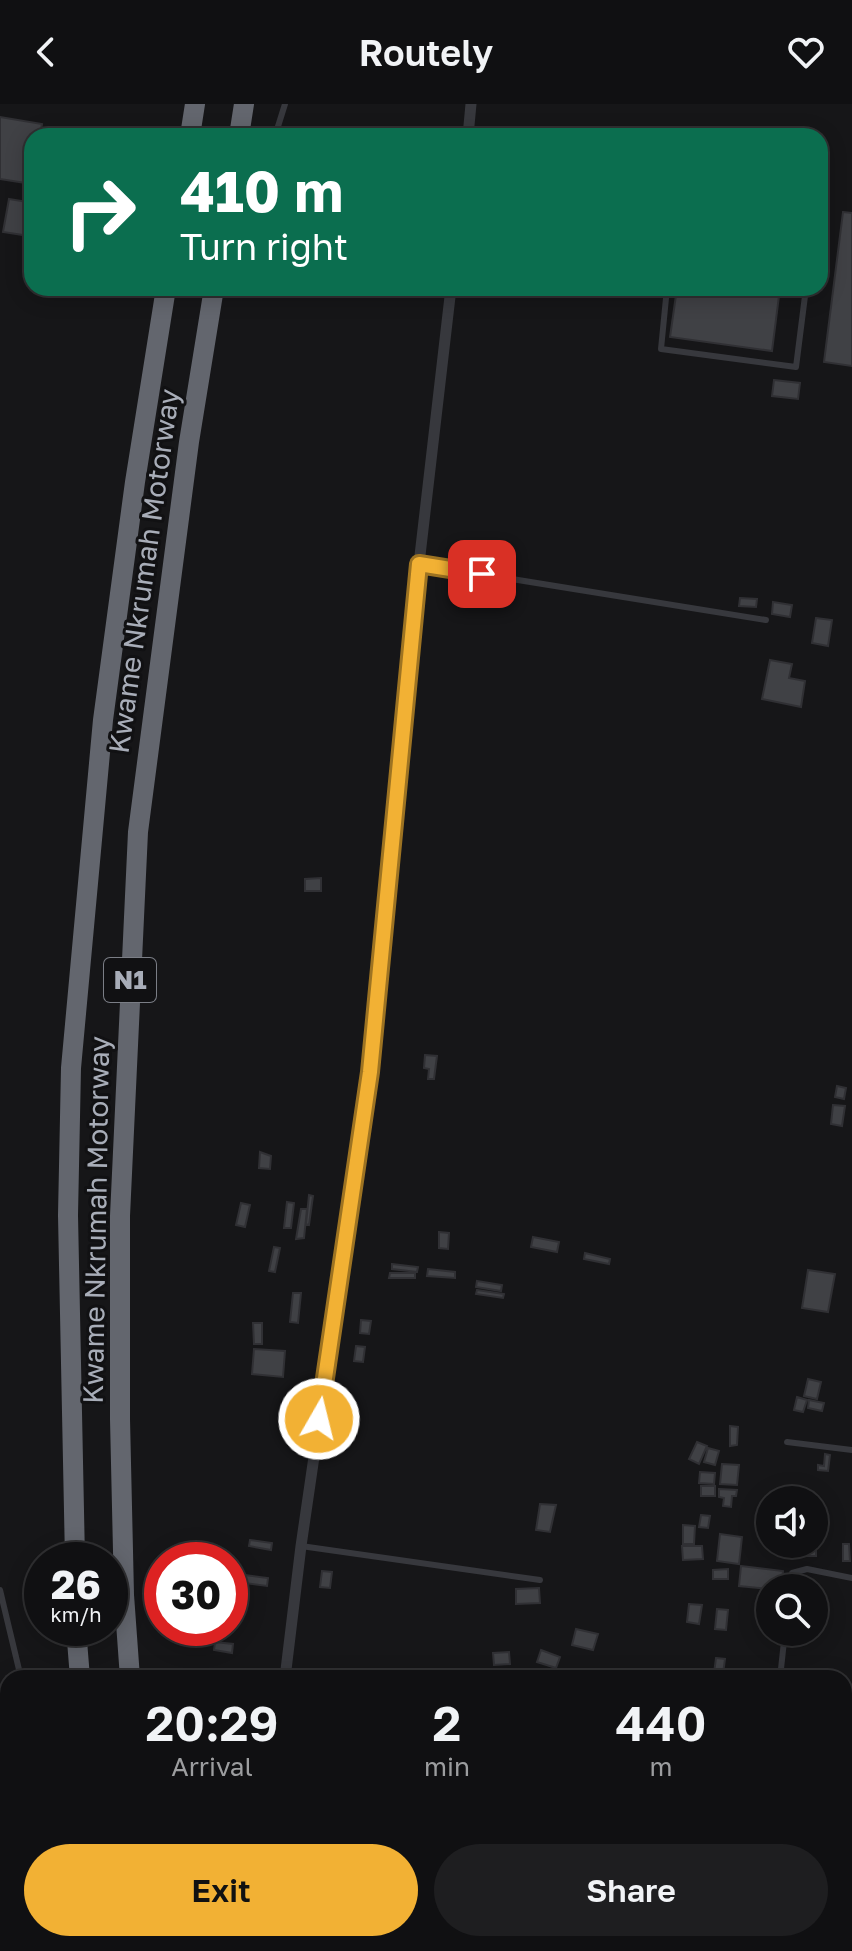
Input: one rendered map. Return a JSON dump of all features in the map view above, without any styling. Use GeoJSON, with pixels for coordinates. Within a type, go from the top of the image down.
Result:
{"type":"FeatureCollection","features":[{"type":"Feature","properties":{"kind":"highway"},"geometry":{"type":"LineString","coordinates":[[191,128],[195,104]]}},
{"type":"Feature","properties":{"kind":"highway"},"geometry":{"type":"LineString","coordinates":[[240,128],[244,104]]}},
{"type":"Feature","properties":{"kind":"highway","name":"Kwame Nkrumah Motorway"},"geometry":{"type":"LineString","coordinates":[[75,1542],[68,1215],[71,1068],[106,692],[165,296]]}},
{"type":"Feature","properties":{"kind":"highway","name":"Kwame Nkrumah Motorway"},"geometry":{"type":"LineString","coordinates":[[129,1670],[124,1595],[120,1419],[120,1216],[138,832],[185,473],[214,296]]}},
{"type":"Feature","properties":{"kind":"highway"},"geometry":{"type":"LineString","coordinates":[[77,1646],[79,1670]]}},
{"type":"Feature","properties":{"kind":"street"},"geometry":{"type":"LineString","coordinates":[[469,128],[471,104]]}},
{"type":"Feature","properties":{"kind":"street"},"geometry":{"type":"LineString","coordinates":[[286,1670],[370,1072],[419,564],[450,296]]}},
{"type":"Feature","properties":{"kind":"lane"},"geometry":{"type":"LineString","coordinates":[[278,128],[285,104]]}},
{"type":"Feature","properties":{"kind":"lane"},"geometry":{"type":"LineString","coordinates":[[666,296],[661,349],[796,367],[805,296]]}},
{"type":"Feature","properties":{"kind":"lane"},"geometry":{"type":"LineString","coordinates":[[419,564],[766,620]]}},
{"type":"Feature","properties":{"kind":"lane"},"geometry":{"type":"LineString","coordinates":[[787,1442],[852,1450]]}},
{"type":"Feature","properties":{"kind":"lane"},"geometry":{"type":"LineString","coordinates":[[301,1546],[540,1580]]}},
{"type":"Feature","properties":{"kind":"lane"},"geometry":{"type":"LineString","coordinates":[[792,1574],[807,1569],[852,1578]]}},
{"type":"Feature","properties":{"kind":"lane"},"geometry":{"type":"LineString","coordinates":[[0,1590],[19,1670]]}},
{"type":"Feature","properties":{"kind":"lane"},"geometry":{"type":"LineString","coordinates":[[781,1670],[783,1646]]}},
{"type":"Feature","properties":{"kind":"building"},"geometry":{"type":"Polygon","coordinates":[[[0,117],[42,124],[41,128],[24,128],[24,183],[0,179],[0,117]]]}},
{"type":"Feature","properties":{"kind":"building"},"geometry":{"type":"Polygon","coordinates":[[[9,199],[24,201],[23,235],[3,232],[9,199]]]}},
{"type":"Feature","properties":{"kind":"building"},"geometry":{"type":"Polygon","coordinates":[[[843,212],[852,213],[852,366],[824,362],[843,212]]]}},
{"type":"Feature","properties":{"kind":"building"},"geometry":{"type":"Polygon","coordinates":[[[676,296],[779,296],[772,351],[670,337],[676,296]]]}},
{"type":"Feature","properties":{"kind":"building"},"geometry":{"type":"Polygon","coordinates":[[[774,380],[800,383],[798,399],[772,396],[774,380]]]}},
{"type":"Feature","properties":{"kind":"building"},"geometry":{"type":"Polygon","coordinates":[[[740,598],[757,599],[756,607],[739,606],[740,598]]]}},
{"type":"Feature","properties":{"kind":"building"},"geometry":{"type":"Polygon","coordinates":[[[773,602],[792,605],[790,617],[772,614],[773,602]]]}},
{"type":"Feature","properties":{"kind":"building"},"geometry":{"type":"Polygon","coordinates":[[[816,618],[832,620],[828,646],[812,643],[816,618]]]}},
{"type":"Feature","properties":{"kind":"building"},"geometry":{"type":"Polygon","coordinates":[[[770,660],[792,664],[789,678],[805,681],[801,707],[762,699],[770,660]]]}},
{"type":"Feature","properties":{"kind":"building"},"geometry":{"type":"Polygon","coordinates":[[[321,878],[321,891],[305,891],[305,879],[321,878]]]}},
{"type":"Feature","properties":{"kind":"building"},"geometry":{"type":"Polygon","coordinates":[[[425,1055],[437,1056],[434,1079],[428,1079],[429,1069],[424,1068],[425,1055]]]}},
{"type":"Feature","properties":{"kind":"building"},"geometry":{"type":"Polygon","coordinates":[[[837,1086],[846,1088],[844,1099],[835,1097],[837,1086]]]}},
{"type":"Feature","properties":{"kind":"building"},"geometry":{"type":"Polygon","coordinates":[[[833,1105],[845,1106],[842,1126],[831,1124],[833,1105]]]}},
{"type":"Feature","properties":{"kind":"building"},"geometry":{"type":"Polygon","coordinates":[[[260,1152],[271,1156],[270,1169],[259,1168],[260,1152]]]}},
{"type":"Feature","properties":{"kind":"building"},"geometry":{"type":"Polygon","coordinates":[[[309,1195],[313,1196],[309,1225],[306,1224],[309,1195]]]}},
{"type":"Feature","properties":{"kind":"building"},"geometry":{"type":"Polygon","coordinates":[[[287,1202],[294,1203],[291,1228],[284,1228],[287,1202]]]}},
{"type":"Feature","properties":{"kind":"building"},"geometry":{"type":"Polygon","coordinates":[[[241,1203],[250,1205],[245,1227],[236,1225],[241,1203]]]}},
{"type":"Feature","properties":{"kind":"building"},"geometry":{"type":"Polygon","coordinates":[[[301,1209],[307,1209],[304,1238],[296,1239],[301,1209]]]}},
{"type":"Feature","properties":{"kind":"building"},"geometry":{"type":"Polygon","coordinates":[[[439,1232],[449,1233],[448,1249],[439,1248],[439,1232]]]}},
{"type":"Feature","properties":{"kind":"building"},"geometry":{"type":"Polygon","coordinates":[[[533,1237],[559,1242],[557,1252],[531,1247],[533,1237]]]}},
{"type":"Feature","properties":{"kind":"building"},"geometry":{"type":"Polygon","coordinates":[[[274,1247],[280,1248],[275,1272],[269,1271],[274,1247]]]}},
{"type":"Feature","properties":{"kind":"building"},"geometry":{"type":"Polygon","coordinates":[[[585,1253],[610,1259],[609,1264],[584,1259],[585,1253]]]}},
{"type":"Feature","properties":{"kind":"building"},"geometry":{"type":"Polygon","coordinates":[[[392,1264],[418,1267],[417,1272],[392,1269],[392,1264]]]}},
{"type":"Feature","properties":{"kind":"building"},"geometry":{"type":"Polygon","coordinates":[[[428,1269],[455,1272],[455,1278],[427,1276],[428,1269]]]}},
{"type":"Feature","properties":{"kind":"building"},"geometry":{"type":"Polygon","coordinates":[[[808,1270],[835,1274],[828,1312],[802,1308],[808,1270]]]}},
{"type":"Feature","properties":{"kind":"building"},"geometry":{"type":"Polygon","coordinates":[[[390,1273],[415,1273],[415,1278],[389,1278],[390,1273]]]}},
{"type":"Feature","properties":{"kind":"building"},"geometry":{"type":"Polygon","coordinates":[[[477,1281],[502,1285],[501,1291],[476,1287],[477,1281]]]}},
{"type":"Feature","properties":{"kind":"building"},"geometry":{"type":"Polygon","coordinates":[[[477,1290],[504,1294],[503,1298],[476,1294],[477,1290]]]}},
{"type":"Feature","properties":{"kind":"building"},"geometry":{"type":"Polygon","coordinates":[[[293,1293],[301,1293],[298,1323],[290,1322],[293,1293]]]}},
{"type":"Feature","properties":{"kind":"building"},"geometry":{"type":"Polygon","coordinates":[[[361,1320],[371,1321],[369,1334],[360,1333],[361,1320]]]}},
{"type":"Feature","properties":{"kind":"building"},"geometry":{"type":"Polygon","coordinates":[[[253,1323],[262,1323],[262,1344],[254,1344],[253,1323]]]}},
{"type":"Feature","properties":{"kind":"building"},"geometry":{"type":"Polygon","coordinates":[[[356,1346],[365,1347],[363,1362],[354,1361],[356,1346]]]}},
{"type":"Feature","properties":{"kind":"building"},"geometry":{"type":"Polygon","coordinates":[[[254,1349],[285,1351],[283,1377],[252,1374],[254,1349]]]}},
{"type":"Feature","properties":{"kind":"building"},"geometry":{"type":"Polygon","coordinates":[[[808,1379],[821,1382],[817,1399],[804,1396],[808,1379]]]}},
{"type":"Feature","properties":{"kind":"building"},"geometry":{"type":"Polygon","coordinates":[[[797,1397],[807,1400],[803,1412],[794,1410],[797,1397]]]}},
{"type":"Feature","properties":{"kind":"building"},"geometry":{"type":"Polygon","coordinates":[[[809,1400],[824,1403],[822,1411],[808,1408],[809,1400]]]}},
{"type":"Feature","properties":{"kind":"building"},"geometry":{"type":"Polygon","coordinates":[[[730,1426],[738,1427],[737,1445],[730,1446],[730,1426]]]}},
{"type":"Feature","properties":{"kind":"building"},"geometry":{"type":"Polygon","coordinates":[[[697,1442],[707,1446],[699,1464],[689,1459],[697,1442]]]}},
{"type":"Feature","properties":{"kind":"building"},"geometry":{"type":"Polygon","coordinates":[[[708,1448],[719,1451],[715,1465],[704,1462],[708,1448]]]}},
{"type":"Feature","properties":{"kind":"building"},"geometry":{"type":"Polygon","coordinates":[[[825,1454],[830,1455],[828,1471],[818,1470],[818,1465],[824,1466],[825,1454]]]}},
{"type":"Feature","properties":{"kind":"building"},"geometry":{"type":"Polygon","coordinates":[[[722,1464],[739,1465],[737,1485],[720,1484],[722,1464]]]}},
{"type":"Feature","properties":{"kind":"building"},"geometry":{"type":"Polygon","coordinates":[[[700,1472],[715,1473],[714,1484],[699,1483],[700,1472]]]}},
{"type":"Feature","properties":{"kind":"building"},"geometry":{"type":"Polygon","coordinates":[[[701,1486],[715,1486],[715,1496],[701,1496],[701,1486]]]}},
{"type":"Feature","properties":{"kind":"building"},"geometry":{"type":"Polygon","coordinates":[[[719,1489],[737,1490],[736,1496],[732,1496],[731,1507],[723,1506],[724,1498],[719,1497],[719,1489]]]}},
{"type":"Feature","properties":{"kind":"building"},"geometry":{"type":"Polygon","coordinates":[[[540,1504],[556,1505],[550,1532],[536,1530],[540,1504]]]}},
{"type":"Feature","properties":{"kind":"building"},"geometry":{"type":"Polygon","coordinates":[[[701,1515],[710,1516],[708,1528],[699,1527],[701,1515]]]}},
{"type":"Feature","properties":{"kind":"building"},"geometry":{"type":"Polygon","coordinates":[[[683,1525],[695,1526],[694,1544],[683,1544],[683,1525]]]}},
{"type":"Feature","properties":{"kind":"building"},"geometry":{"type":"Polygon","coordinates":[[[720,1534],[742,1537],[739,1564],[717,1561],[720,1534]]]}},
{"type":"Feature","properties":{"kind":"building"},"geometry":{"type":"Polygon","coordinates":[[[250,1540],[272,1543],[271,1550],[249,1546],[250,1540]]]}},
{"type":"Feature","properties":{"kind":"building"},"geometry":{"type":"Polygon","coordinates":[[[843,1544],[849,1544],[850,1561],[843,1561],[843,1544]]]}},
{"type":"Feature","properties":{"kind":"building"},"geometry":{"type":"Polygon","coordinates":[[[682,1546],[702,1546],[703,1559],[683,1560],[682,1546]]]}},
{"type":"Feature","properties":{"kind":"building"},"geometry":{"type":"Polygon","coordinates":[[[741,1566],[783,1571],[783,1574],[756,1574],[756,1588],[739,1586],[741,1566]]]}},
{"type":"Feature","properties":{"kind":"building"},"geometry":{"type":"Polygon","coordinates":[[[728,1569],[728,1579],[713,1579],[713,1570],[728,1569]]]}},
{"type":"Feature","properties":{"kind":"building"},"geometry":{"type":"Polygon","coordinates":[[[322,1571],[332,1572],[330,1588],[320,1587],[322,1571]]]}},
{"type":"Feature","properties":{"kind":"building"},"geometry":{"type":"Polygon","coordinates":[[[248,1575],[268,1578],[267,1586],[248,1584],[248,1575]]]}},
{"type":"Feature","properties":{"kind":"building"},"geometry":{"type":"Polygon","coordinates":[[[539,1588],[540,1603],[516,1604],[516,1589],[539,1588]]]}},
{"type":"Feature","properties":{"kind":"building"},"geometry":{"type":"Polygon","coordinates":[[[689,1604],[702,1605],[699,1624],[687,1622],[689,1604]]]}},
{"type":"Feature","properties":{"kind":"building"},"geometry":{"type":"Polygon","coordinates":[[[717,1609],[728,1610],[726,1630],[715,1629],[717,1609]]]}},
{"type":"Feature","properties":{"kind":"building"},"geometry":{"type":"Polygon","coordinates":[[[576,1629],[598,1634],[593,1650],[572,1645],[576,1629]]]}},
{"type":"Feature","properties":{"kind":"building"},"geometry":{"type":"Polygon","coordinates":[[[214,1646],[233,1646],[232,1653],[214,1650],[214,1646]]]}},
{"type":"Feature","properties":{"kind":"building"},"geometry":{"type":"Polygon","coordinates":[[[541,1650],[560,1657],[556,1668],[537,1662],[541,1650]]]}},
{"type":"Feature","properties":{"kind":"building"},"geometry":{"type":"Polygon","coordinates":[[[509,1652],[510,1664],[494,1665],[493,1653],[509,1652]]]}},
{"type":"Feature","properties":{"kind":"building"},"geometry":{"type":"Polygon","coordinates":[[[716,1658],[725,1659],[724,1670],[714,1670],[716,1658]]]}},
{"type":"Feature","properties":{"kind":"route"},"geometry":{"type":"LineString","coordinates":[[319,1419],[370,1072],[419,564],[482,574]]}}]}
